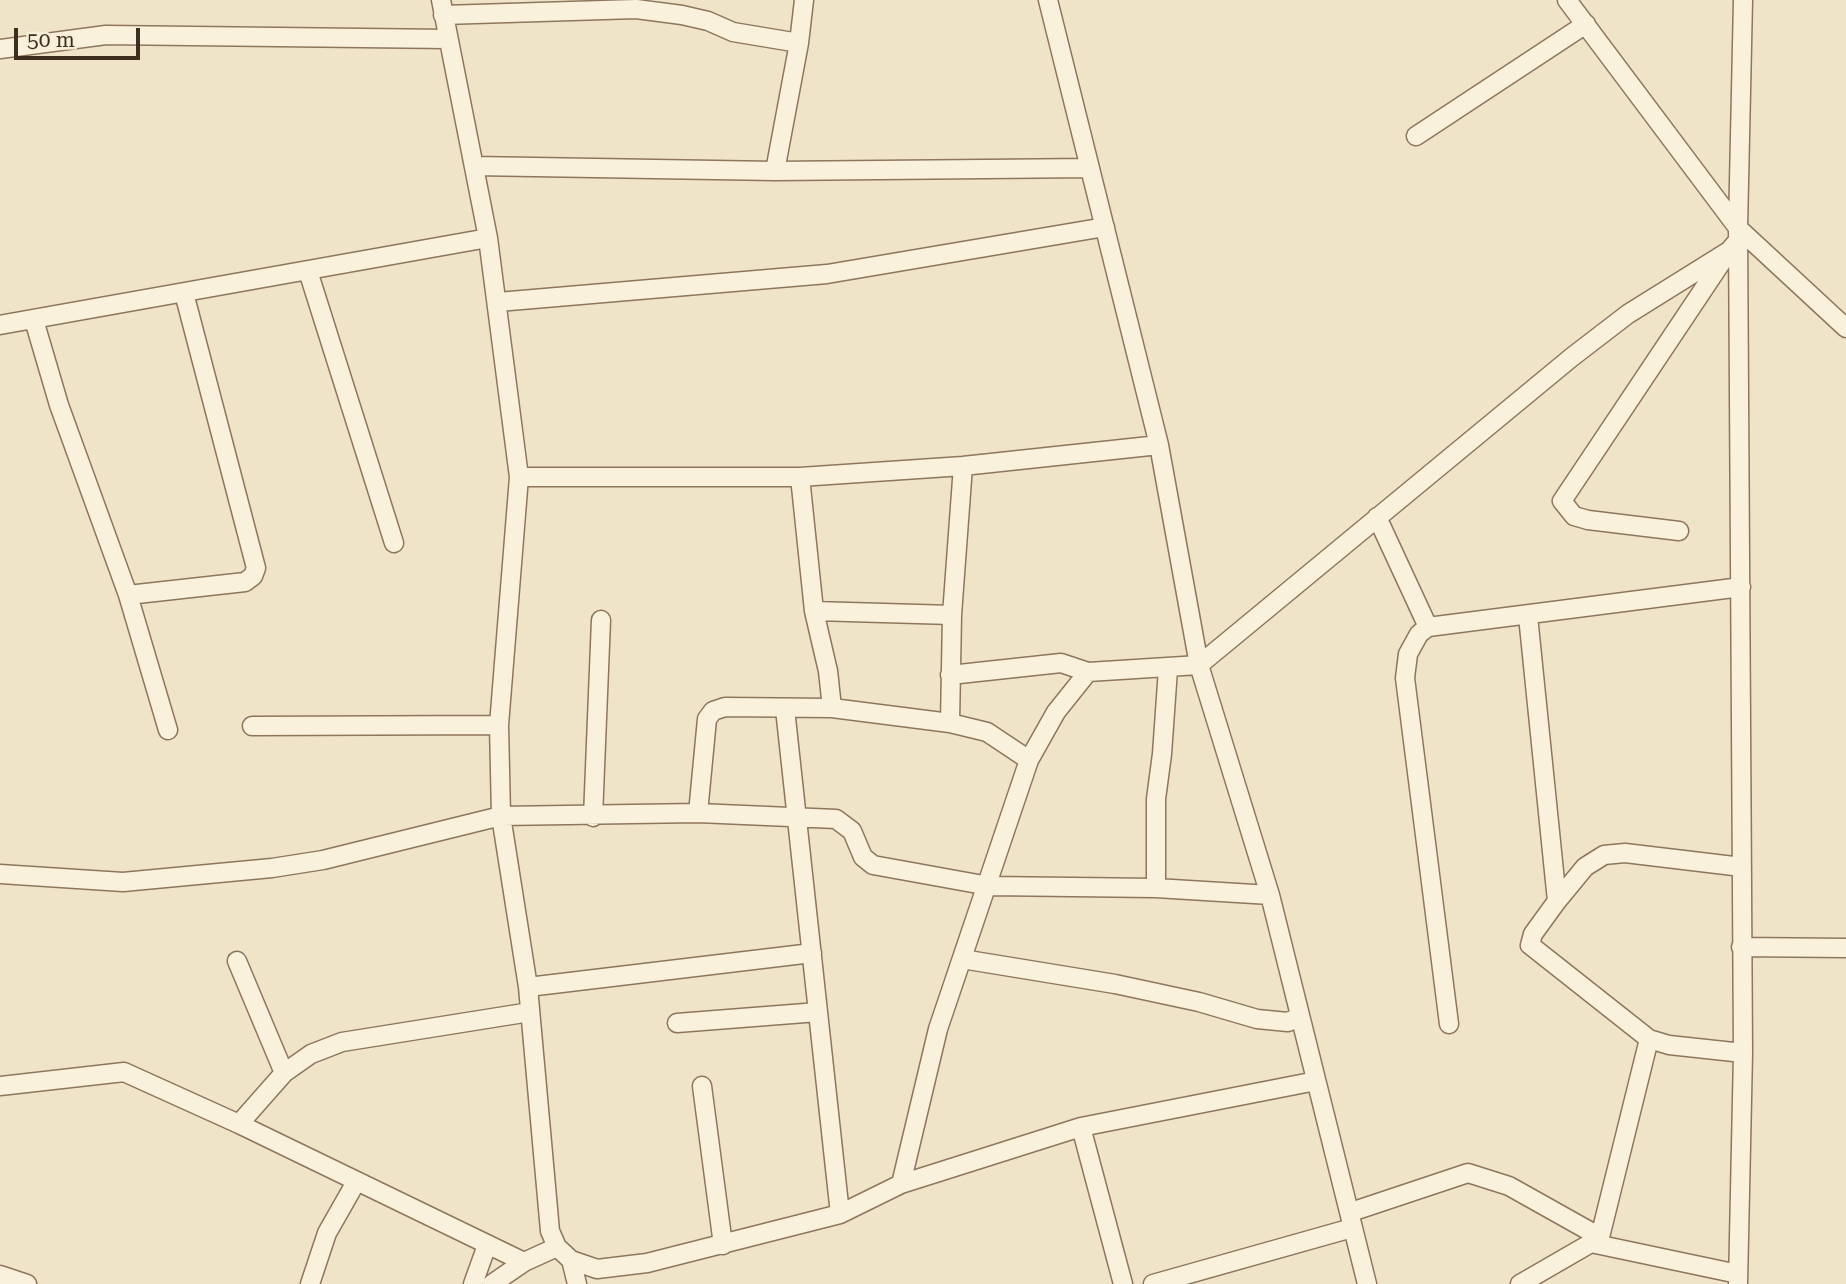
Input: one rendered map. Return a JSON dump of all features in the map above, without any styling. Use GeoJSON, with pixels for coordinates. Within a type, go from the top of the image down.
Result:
{"type":"FeatureCollection","features":[{"type":"Feature","properties":{"kind":"street"},"geometry":{"type":"LineString","coordinates":[[775,171],[800,43],[804,0]]}},
{"type":"Feature","properties":{"kind":"street"},"geometry":{"type":"LineString","coordinates":[[1048,0],[1159,445],[1199,666],[1270,895],[1367,1284]]}},
{"type":"Feature","properties":{"kind":"street"},"geometry":{"type":"LineString","coordinates":[[1567,0],[1736,239],[1846,328]]}},
{"type":"Feature","properties":{"kind":"street"},"geometry":{"type":"LineString","coordinates":[[1153,1284],[1352,1220],[1468,1173],[1509,1186],[1595,1240],[1738,1279],[1743,1053],[1736,239],[1743,0]]}},
{"type":"Feature","properties":{"kind":"street"},"geometry":{"type":"LineString","coordinates":[[800,43],[733,32],[683,8],[442,7],[488,238],[519,477],[499,725],[501,816],[528,987],[550,1231],[557,1247],[571,1260],[597,1269],[647,1262],[840,1214],[901,1184],[1081,1127],[1317,1081]]}},
{"type":"Feature","properties":{"kind":"street"},"geometry":{"type":"LineString","coordinates":[[1416,136],[1586,24]]}},
{"type":"Feature","properties":{"kind":"street"},"geometry":{"type":"LineString","coordinates":[[0,49],[106,35],[447,39]]}},
{"type":"Feature","properties":{"kind":"street"},"geometry":{"type":"LineString","coordinates":[[474,166],[775,171],[1090,168]]}},
{"type":"Feature","properties":{"kind":"street"},"geometry":{"type":"LineString","coordinates":[[498,302],[827,274],[1105,227]]}},
{"type":"Feature","properties":{"kind":"street"},"geometry":{"type":"LineString","coordinates":[[0,324],[488,238]]}},
{"type":"Feature","properties":{"kind":"street"},"geometry":{"type":"LineString","coordinates":[[950,675],[1061,663],[1088,672],[1199,666],[1377,517],[1628,314],[1736,239]]}},
{"type":"Feature","properties":{"kind":"street"},"geometry":{"type":"LineString","coordinates":[[1679,531],[1588,520],[1574,516],[1562,501],[1736,239]]}},
{"type":"Feature","properties":{"kind":"street"},"geometry":{"type":"LineString","coordinates":[[307,271],[394,543]]}},
{"type":"Feature","properties":{"kind":"street"},"geometry":{"type":"LineString","coordinates":[[128,595],[245,582],[253,576],[256,568],[184,293]]}},
{"type":"Feature","properties":{"kind":"street"},"geometry":{"type":"LineString","coordinates":[[34,320],[59,405],[128,595],[167,730]]}},
{"type":"Feature","properties":{"kind":"street"},"geometry":{"type":"LineString","coordinates":[[519,477],[800,477],[963,466],[1159,445]]}},
{"type":"Feature","properties":{"kind":"street"},"geometry":{"type":"LineString","coordinates":[[950,723],[952,615],[963,466]]}},
{"type":"Feature","properties":{"kind":"street"},"geometry":{"type":"LineString","coordinates":[[800,477],[814,611],[828,671],[832,708]]}},
{"type":"Feature","properties":{"kind":"street"},"geometry":{"type":"LineString","coordinates":[[1377,517],[1428,626]]}},
{"type":"Feature","properties":{"kind":"street"},"geometry":{"type":"LineString","coordinates":[[1449,1024],[1405,678],[1408,654],[1428,626],[1528,616],[1741,587]]}},
{"type":"Feature","properties":{"kind":"street"},"geometry":{"type":"LineString","coordinates":[[814,611],[952,615]]}},
{"type":"Feature","properties":{"kind":"street"},"geometry":{"type":"LineString","coordinates":[[1528,616],[1557,901]]}},
{"type":"Feature","properties":{"kind":"street"},"geometry":{"type":"LineString","coordinates":[[593,817],[600,620]]}},
{"type":"Feature","properties":{"kind":"street"},"geometry":{"type":"LineString","coordinates":[[1156,888],[1156,799],[1168,669]]}},
{"type":"Feature","properties":{"kind":"street"},"geometry":{"type":"LineString","coordinates":[[901,1184],[938,1029],[989,886],[1029,760],[1056,712],[1088,672]]}},
{"type":"Feature","properties":{"kind":"street"},"geometry":{"type":"LineString","coordinates":[[698,813],[707,719],[713,711],[724,707],[832,708],[950,723],[987,732],[1029,760]]}},
{"type":"Feature","properties":{"kind":"street"},"geometry":{"type":"LineString","coordinates":[[785,709],[840,1214]]}},
{"type":"Feature","properties":{"kind":"street"},"geometry":{"type":"LineString","coordinates":[[252,726],[499,725]]}},
{"type":"Feature","properties":{"kind":"street"},"geometry":{"type":"LineString","coordinates":[[0,873],[123,882],[272,869],[323,860],[501,816],[593,817],[698,813],[836,819],[845,822],[852,831],[863,857],[873,865],[989,886],[1156,888],[1270,895]]}},
{"type":"Feature","properties":{"kind":"street"},"geometry":{"type":"LineString","coordinates":[[1742,867],[1625,853],[1604,855],[1585,867],[1557,901],[1533,934],[1530,945],[1649,1040],[1669,1045],[1743,1053]]}},
{"type":"Feature","properties":{"kind":"street"},"geometry":{"type":"LineString","coordinates":[[1741,947],[1846,948]]}},
{"type":"Feature","properties":{"kind":"street"},"geometry":{"type":"LineString","coordinates":[[528,987],[812,953]]}},
{"type":"Feature","properties":{"kind":"street"},"geometry":{"type":"LineString","coordinates":[[962,960],[1115,985],[1199,1002],[1257,1019],[1288,1022],[1299,1017]]}},
{"type":"Feature","properties":{"kind":"street"},"geometry":{"type":"LineString","coordinates":[[237,961],[284,1073]]}},
{"type":"Feature","properties":{"kind":"street"},"geometry":{"type":"LineString","coordinates":[[239,1124],[284,1073],[311,1054],[342,1042],[530,1012]]}},
{"type":"Feature","properties":{"kind":"street"},"geometry":{"type":"LineString","coordinates":[[677,1023],[818,1012]]}},
{"type":"Feature","properties":{"kind":"street"},"geometry":{"type":"LineString","coordinates":[[1520,1284],[1595,1240],[1649,1040]]}},
{"type":"Feature","properties":{"kind":"street"},"geometry":{"type":"LineString","coordinates":[[0,1086],[124,1072],[239,1124],[524,1262]]}},
{"type":"Feature","properties":{"kind":"street"},"geometry":{"type":"LineString","coordinates":[[702,1086],[723,1245]]}},
{"type":"Feature","properties":{"kind":"street"},"geometry":{"type":"LineString","coordinates":[[1081,1127],[1123,1284]]}},
{"type":"Feature","properties":{"kind":"street"},"geometry":{"type":"LineString","coordinates":[[310,1284],[327,1233],[356,1182]]}},
{"type":"Feature","properties":{"kind":"street"},"geometry":{"type":"LineString","coordinates":[[472,1284],[487,1245]]}},
{"type":"Feature","properties":{"kind":"street"},"geometry":{"type":"LineString","coordinates":[[492,1284],[524,1262],[557,1247]]}},
{"type":"Feature","properties":{"kind":"street"},"geometry":{"type":"LineString","coordinates":[[571,1260],[577,1284]]}},
{"type":"Feature","properties":{"kind":"street"},"geometry":{"type":"LineString","coordinates":[[0,1275],[27,1284]]}}]}
